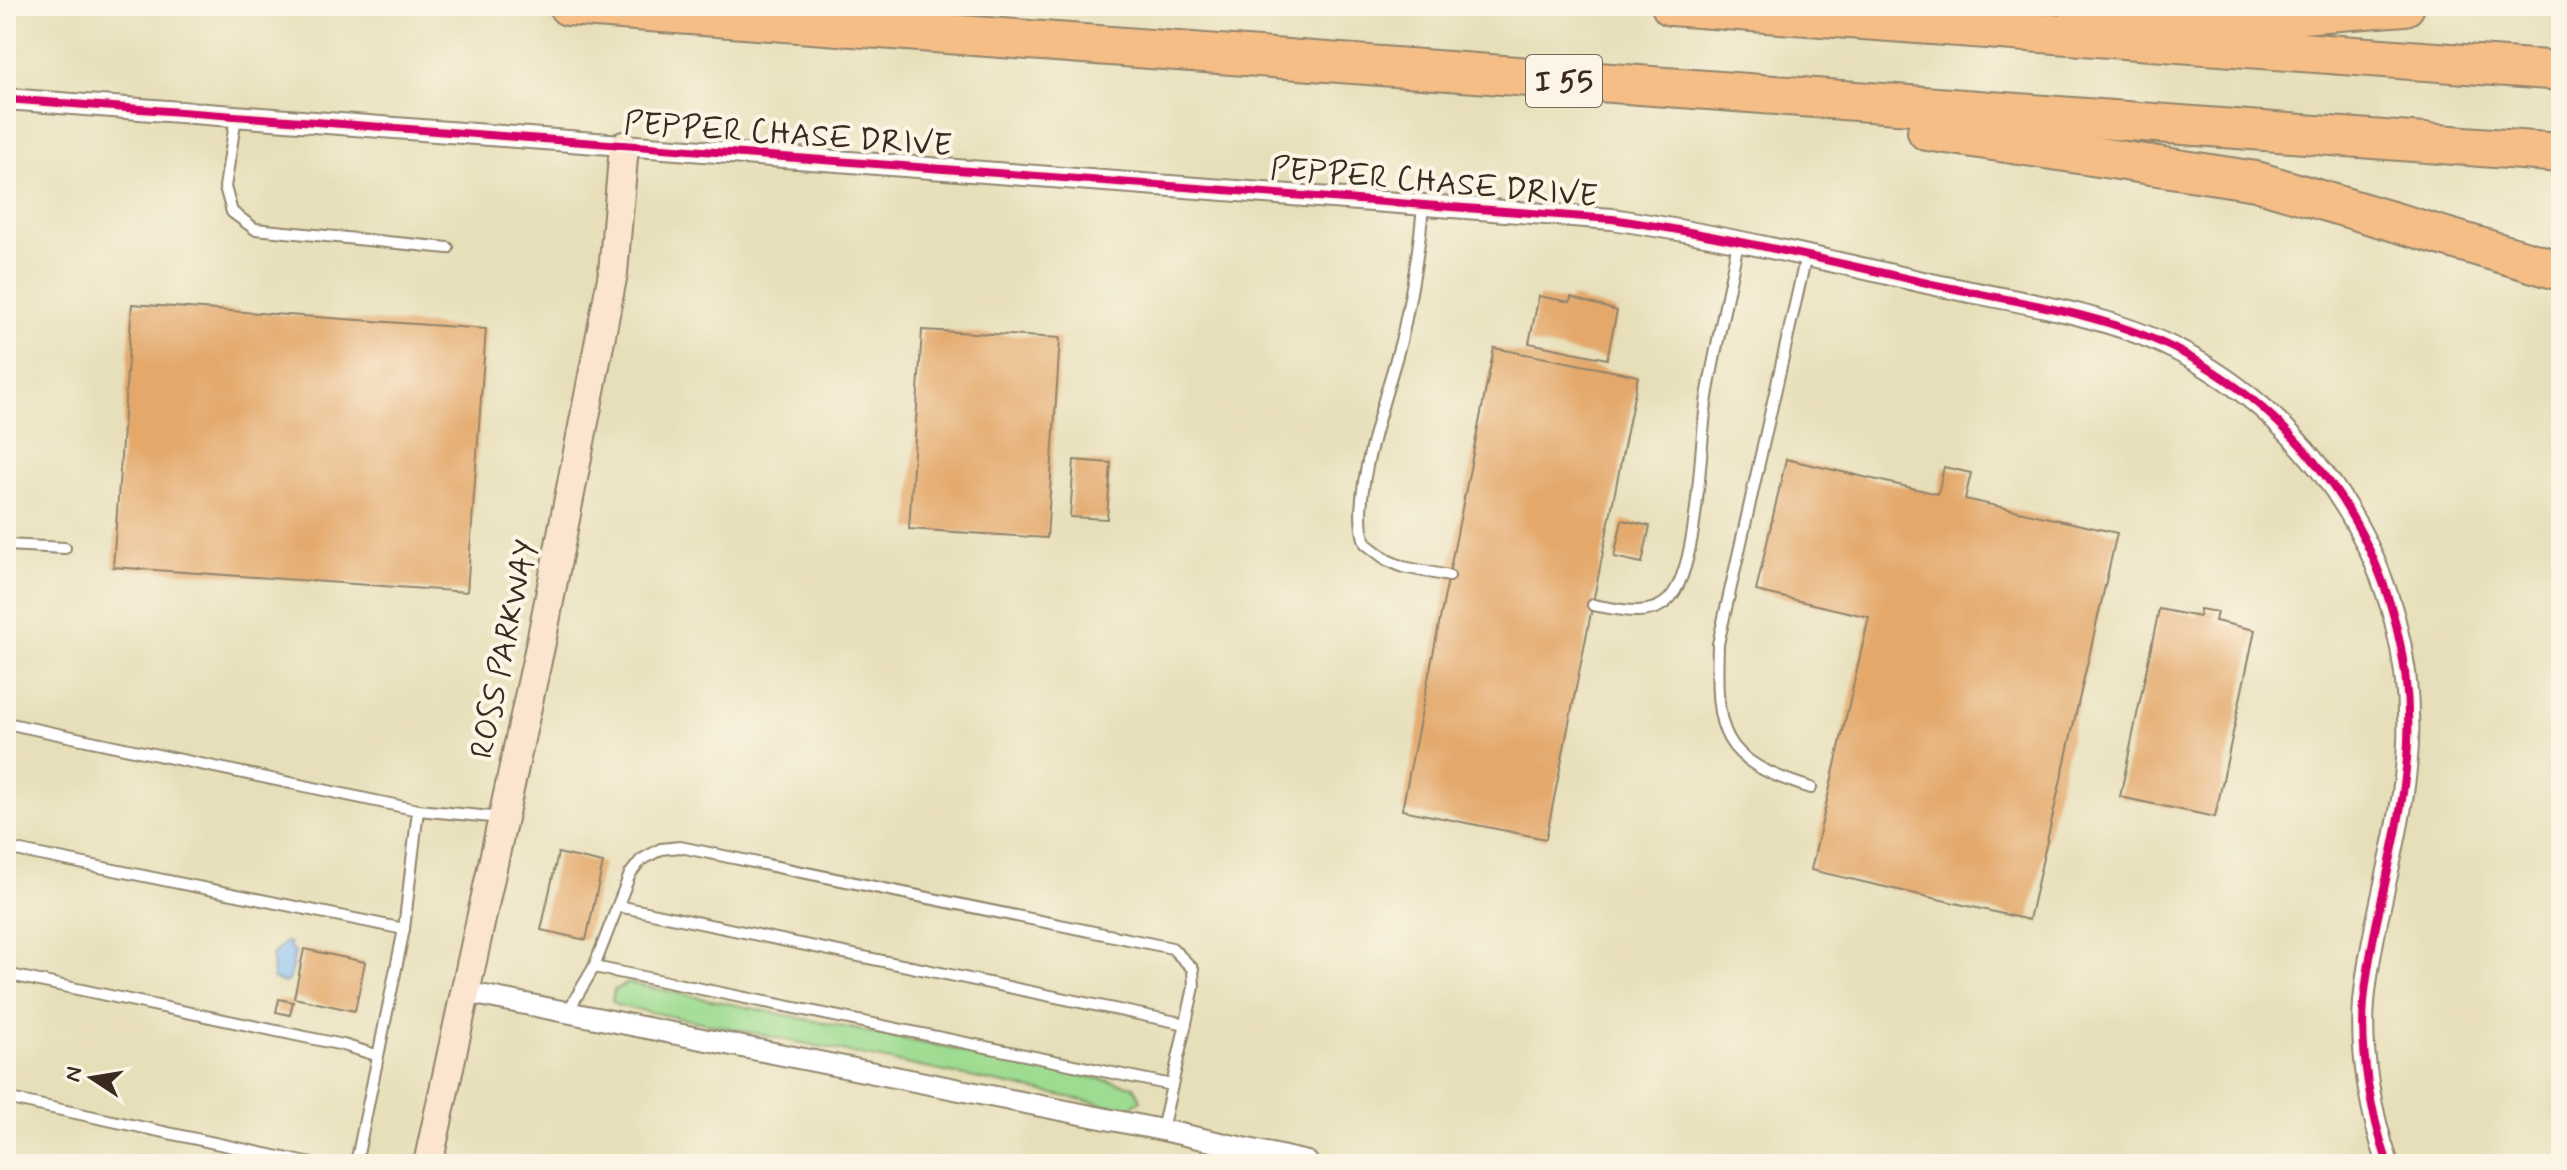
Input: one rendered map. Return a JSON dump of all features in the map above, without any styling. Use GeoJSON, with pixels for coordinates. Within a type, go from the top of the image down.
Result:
{"type":"FeatureCollection","features":[{"type":"Feature","properties":{"kind":"highway","name":"I 55"},"geometry":{"type":"LineString","coordinates":[[568,6],[2561,153]]}},
{"type":"Feature","properties":{"kind":"highway"},"geometry":{"type":"LineString","coordinates":[[1671,6],[2561,71]]}},
{"type":"Feature","properties":{"kind":"highway"},"geometry":{"type":"LineString","coordinates":[[1943,6],[2224,15],[2300,14],[2405,6]]}},
{"type":"Feature","properties":{"kind":"highway"},"geometry":{"type":"LineString","coordinates":[[1813,100],[1898,127],[2256,181],[2561,271]]}},
{"type":"Feature","properties":{"kind":"street","name":"PEPPER CHASE DRIVE"},"geometry":{"type":"LineString","coordinates":[[6,99],[1612,219],[1806,256],[2078,317],[2172,348],[2230,382],[2296,438],[2345,503],[2386,587],[2406,680],[2405,778],[2364,1005],[2369,1081],[2388,1164]]}},
{"type":"Feature","properties":{"kind":"street","name":"ROSS PARKWAY"},"geometry":{"type":"LineString","coordinates":[[428,1164],[541,642],[613,273],[624,146]]}},
{"type":"Feature","properties":{"kind":"street"},"geometry":{"type":"LineString","coordinates":[[465,992],[1162,1130],[1307,1162]]}},
{"type":"Feature","properties":{"kind":"lane"},"geometry":{"type":"LineString","coordinates":[[236,117],[225,187],[232,212],[255,229],[448,248]]}},
{"type":"Feature","properties":{"kind":"lane"},"geometry":{"type":"LineString","coordinates":[[1423,204],[1403,333],[1374,440],[1359,514],[1366,544],[1387,560],[1449,576]]}},
{"type":"Feature","properties":{"kind":"lane"},"geometry":{"type":"LineString","coordinates":[[1593,605],[1648,611],[1668,600],[1681,577],[1693,532],[1706,400],[1738,242]]}},
{"type":"Feature","properties":{"kind":"lane"},"geometry":{"type":"LineString","coordinates":[[1806,256],[1718,644],[1716,686],[1720,721],[1735,750],[1752,765],[1811,788]]}},
{"type":"Feature","properties":{"kind":"lane"},"geometry":{"type":"LineString","coordinates":[[6,545],[65,548]]}},
{"type":"Feature","properties":{"kind":"lane"},"geometry":{"type":"LineString","coordinates":[[6,723],[418,810],[502,818]]}},
{"type":"Feature","properties":{"kind":"lane"},"geometry":{"type":"LineString","coordinates":[[356,1164],[404,929],[418,810]]}},
{"type":"Feature","properties":{"kind":"lane"},"geometry":{"type":"LineString","coordinates":[[568,1011],[594,967],[630,874],[641,860],[661,849],[680,847],[1165,947],[1183,956],[1193,969],[1194,987],[1162,1130]]}},
{"type":"Feature","properties":{"kind":"lane"},"geometry":{"type":"LineString","coordinates":[[6,848],[404,929]]}},
{"type":"Feature","properties":{"kind":"lane"},"geometry":{"type":"LineString","coordinates":[[618,906],[1186,1024]]}},
{"type":"Feature","properties":{"kind":"lane"},"geometry":{"type":"LineString","coordinates":[[594,967],[1172,1085]]}},
{"type":"Feature","properties":{"kind":"lane"},"geometry":{"type":"LineString","coordinates":[[6,974],[376,1055]]}},
{"type":"Feature","properties":{"kind":"lane"},"geometry":{"type":"LineString","coordinates":[[6,1098],[312,1164]]}},
{"type":"Feature","properties":{"kind":"green space"},"geometry":{"type":"Polygon","coordinates":[[[628,983],[1134,1086],[1141,1100],[1127,1109],[616,1005],[612,1001],[614,990],[628,983]]]}},
{"type":"Feature","properties":{"kind":"water"},"geometry":{"type":"Polygon","coordinates":[[[285,942],[290,943],[289,947],[295,952],[289,980],[284,983],[273,979],[272,955],[285,942]]]}},
{"type":"Feature","properties":{"kind":"building"},"geometry":{"type":"Polygon","coordinates":[[[1539,296],[1570,302],[1571,297],[1617,311],[1607,359],[1529,343],[1539,296]]]}},
{"type":"Feature","properties":{"kind":"building"},"geometry":{"type":"Polygon","coordinates":[[[132,304],[486,329],[467,592],[113,567],[132,304]]]}},
{"type":"Feature","properties":{"kind":"building"},"geometry":{"type":"Polygon","coordinates":[[[922,330],[1060,338],[1047,538],[909,529],[922,330]]]}},
{"type":"Feature","properties":{"kind":"building"},"geometry":{"type":"Polygon","coordinates":[[[1494,348],[1638,376],[1546,839],[1402,810],[1494,348]]]}},
{"type":"Feature","properties":{"kind":"building"},"geometry":{"type":"Polygon","coordinates":[[[1786,459],[1938,494],[1944,467],[1971,473],[1965,499],[2117,533],[2029,920],[1811,870],[1869,617],[1756,591],[1786,459]]]}},
{"type":"Feature","properties":{"kind":"building"},"geometry":{"type":"Polygon","coordinates":[[[1074,460],[1111,463],[1107,519],[1070,517],[1074,460]]]}},
{"type":"Feature","properties":{"kind":"building"},"geometry":{"type":"Polygon","coordinates":[[[1622,520],[1650,526],[1642,563],[1614,557],[1622,520]]]}},
{"type":"Feature","properties":{"kind":"building"},"geometry":{"type":"Polygon","coordinates":[[[2159,609],[2199,617],[2200,609],[2217,612],[2215,621],[2255,630],[2215,817],[2120,797],[2159,609]]]}},
{"type":"Feature","properties":{"kind":"building"},"geometry":{"type":"Polygon","coordinates":[[[558,853],[603,863],[586,940],[541,930],[558,853]]]}},
{"type":"Feature","properties":{"kind":"building"},"geometry":{"type":"Polygon","coordinates":[[[304,949],[365,962],[355,1011],[294,998],[304,949]]]}},
{"type":"Feature","properties":{"kind":"building"},"geometry":{"type":"Polygon","coordinates":[[[279,999],[293,1002],[290,1015],[276,1012],[279,999]]]}},
{"type":"Feature","properties":{"kind":"cycle path"},"geometry":{"type":"LineString","coordinates":[[6,99],[1612,219],[1731,240],[2052,308],[2144,335],[2173,348],[2226,380],[2274,418],[2315,462],[2349,511],[2376,565],[2395,622],[2406,681],[2408,743],[2401,808],[2368,970],[2363,1022],[2368,1084],[2388,1164]]}}]}
